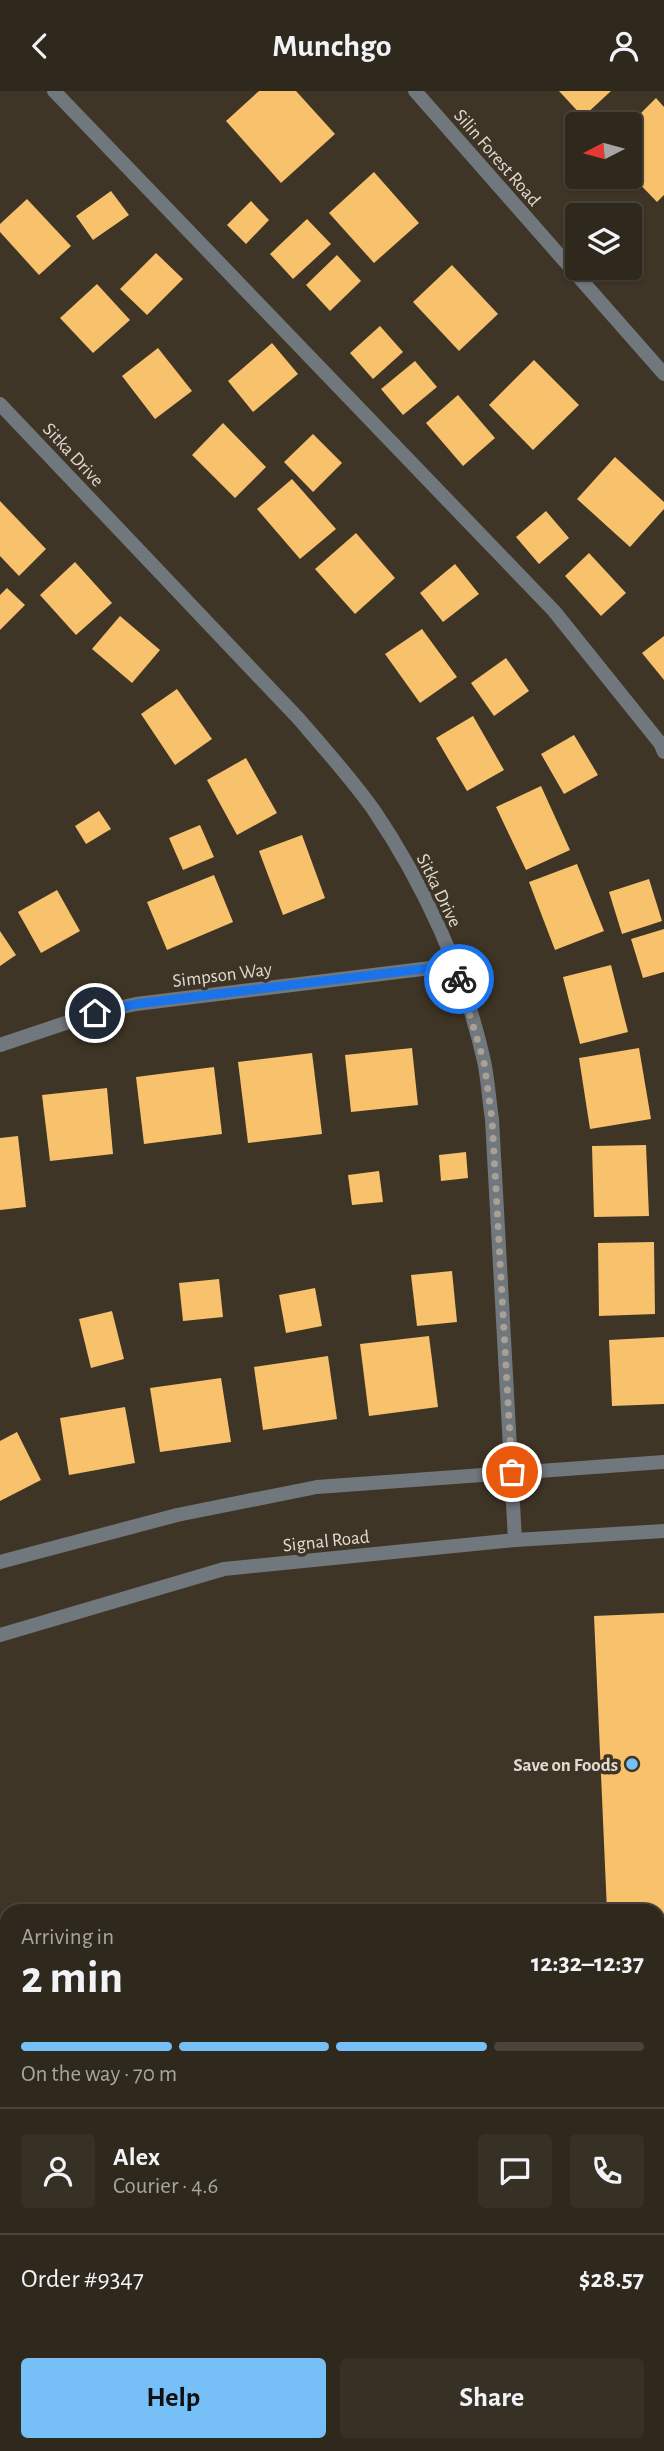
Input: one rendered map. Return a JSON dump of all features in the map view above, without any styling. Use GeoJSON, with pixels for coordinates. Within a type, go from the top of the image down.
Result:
{"type":"FeatureCollection","features":[{"type":"Feature","properties":{"kind":"street"},"geometry":{"type":"LineString","coordinates":[[54,91],[554,611],[660,743],[664,752]]}},
{"type":"Feature","properties":{"kind":"street","name":"Silin Forest Road"},"geometry":{"type":"LineString","coordinates":[[415,91],[664,375]]}},
{"type":"Feature","properties":{"kind":"street","name":"Sitka Drive"},"geometry":{"type":"LineString","coordinates":[[0,404],[341,766],[373,809],[405,861],[432,913],[454,965],[484,1062],[492,1119],[515,1540]]}},
{"type":"Feature","properties":{"kind":"street","name":"Simpson Way"},"geometry":{"type":"LineString","coordinates":[[0,1045],[85,1016],[136,1004],[454,965]]}},
{"type":"Feature","properties":{"kind":"street"},"geometry":{"type":"LineString","coordinates":[[0,1562],[177,1515],[317,1487],[664,1462]]}},
{"type":"Feature","properties":{"kind":"street","name":"Signal Road"},"geometry":{"type":"LineString","coordinates":[[0,1635],[224,1569],[515,1540],[664,1531]]}},
{"type":"Feature","properties":{"kind":"building"},"geometry":{"type":"Polygon","coordinates":[[[259,91],[296,91],[335,134],[281,183],[226,121],[259,91]]]}},
{"type":"Feature","properties":{"kind":"building"},"geometry":{"type":"Polygon","coordinates":[[[559,91],[611,91],[588,112],[578,112],[559,91]]]}},
{"type":"Feature","properties":{"kind":"building"},"geometry":{"type":"Polygon","coordinates":[[[656,98],[664,107],[664,195],[657,202],[642,186],[642,112],[656,98]]]}},
{"type":"Feature","properties":{"kind":"building"},"geometry":{"type":"Polygon","coordinates":[[[374,172],[419,223],[374,263],[329,213],[374,172]]]}},
{"type":"Feature","properties":{"kind":"building"},"geometry":{"type":"Polygon","coordinates":[[[111,191],[129,215],[93,240],[76,216],[111,191]]]}},
{"type":"Feature","properties":{"kind":"building"},"geometry":{"type":"Polygon","coordinates":[[[27,199],[71,246],[39,275],[0,232],[0,224],[27,199]]]}},
{"type":"Feature","properties":{"kind":"building"},"geometry":{"type":"Polygon","coordinates":[[[251,201],[269,220],[246,244],[227,225],[251,201]]]}},
{"type":"Feature","properties":{"kind":"building"},"geometry":{"type":"Polygon","coordinates":[[[307,219],[331,244],[293,279],[270,254],[307,219]]]}},
{"type":"Feature","properties":{"kind":"building"},"geometry":{"type":"Polygon","coordinates":[[[156,253],[183,279],[147,315],[120,289],[156,253]]]}},
{"type":"Feature","properties":{"kind":"building"},"geometry":{"type":"Polygon","coordinates":[[[337,255],[361,281],[330,311],[306,285],[337,255]]]}},
{"type":"Feature","properties":{"kind":"building"},"geometry":{"type":"Polygon","coordinates":[[[452,265],[498,314],[459,351],[413,302],[452,265]]]}},
{"type":"Feature","properties":{"kind":"building"},"geometry":{"type":"Polygon","coordinates":[[[97,284],[130,320],[93,353],[60,318],[97,284]]]}},
{"type":"Feature","properties":{"kind":"building"},"geometry":{"type":"Polygon","coordinates":[[[380,326],[403,352],[373,379],[350,353],[380,326]]]}},
{"type":"Feature","properties":{"kind":"building"},"geometry":{"type":"Polygon","coordinates":[[[272,343],[298,374],[253,412],[228,381],[272,343]]]}},
{"type":"Feature","properties":{"kind":"building"},"geometry":{"type":"Polygon","coordinates":[[[158,348],[192,391],[155,419],[122,376],[158,348]]]}},
{"type":"Feature","properties":{"kind":"building"},"geometry":{"type":"Polygon","coordinates":[[[534,360],[579,405],[533,450],[489,405],[534,360]]]}},
{"type":"Feature","properties":{"kind":"building"},"geometry":{"type":"Polygon","coordinates":[[[415,361],[437,387],[403,415],[381,389],[415,361]]]}},
{"type":"Feature","properties":{"kind":"building"},"geometry":{"type":"Polygon","coordinates":[[[458,395],[495,438],[463,466],[426,423],[458,395]]]}},
{"type":"Feature","properties":{"kind":"building"},"geometry":{"type":"Polygon","coordinates":[[[223,423],[266,467],[235,498],[192,455],[223,423]]]}},
{"type":"Feature","properties":{"kind":"building"},"geometry":{"type":"Polygon","coordinates":[[[313,434],[342,463],[313,492],[284,462],[313,434]]]}},
{"type":"Feature","properties":{"kind":"building"},"geometry":{"type":"Polygon","coordinates":[[[615,457],[664,502],[664,509],[630,547],[577,499],[615,457]]]}},
{"type":"Feature","properties":{"kind":"building"},"geometry":{"type":"Polygon","coordinates":[[[292,479],[336,529],[300,559],[257,509],[292,479]]]}},
{"type":"Feature","properties":{"kind":"building"},"geometry":{"type":"Polygon","coordinates":[[[0,501],[46,549],[19,576],[0,556],[0,501]]]}},
{"type":"Feature","properties":{"kind":"building"},"geometry":{"type":"Polygon","coordinates":[[[546,511],[569,538],[539,564],[516,537],[546,511]]]}},
{"type":"Feature","properties":{"kind":"building"},"geometry":{"type":"Polygon","coordinates":[[[356,533],[395,578],[355,614],[315,569],[356,533]]]}},
{"type":"Feature","properties":{"kind":"building"},"geometry":{"type":"Polygon","coordinates":[[[589,553],[626,593],[601,616],[565,576],[589,553]]]}},
{"type":"Feature","properties":{"kind":"building"},"geometry":{"type":"Polygon","coordinates":[[[75,562],[112,603],[76,635],[40,595],[75,562]]]}},
{"type":"Feature","properties":{"kind":"building"},"geometry":{"type":"Polygon","coordinates":[[[455,564],[479,594],[443,622],[420,593],[455,564]]]}},
{"type":"Feature","properties":{"kind":"building"},"geometry":{"type":"Polygon","coordinates":[[[7,588],[25,605],[0,630],[0,595],[7,588]]]}},
{"type":"Feature","properties":{"kind":"building"},"geometry":{"type":"Polygon","coordinates":[[[120,616],[160,650],[132,683],[92,649],[120,616]]]}},
{"type":"Feature","properties":{"kind":"building"},"geometry":{"type":"Polygon","coordinates":[[[422,629],[457,677],[420,703],[385,654],[422,629]]]}},
{"type":"Feature","properties":{"kind":"building"},"geometry":{"type":"Polygon","coordinates":[[[664,636],[664,680],[642,653],[664,636]]]}},
{"type":"Feature","properties":{"kind":"building"},"geometry":{"type":"Polygon","coordinates":[[[506,658],[529,691],[494,716],[471,683],[506,658]]]}},
{"type":"Feature","properties":{"kind":"building"},"geometry":{"type":"Polygon","coordinates":[[[177,689],[212,739],[175,765],[141,714],[177,689]]]}},
{"type":"Feature","properties":{"kind":"building"},"geometry":{"type":"Polygon","coordinates":[[[473,716],[504,770],[467,791],[436,738],[473,716]]]}},
{"type":"Feature","properties":{"kind":"building"},"geometry":{"type":"Polygon","coordinates":[[[574,735],[598,775],[564,794],[541,754],[574,735]]]}},
{"type":"Feature","properties":{"kind":"building"},"geometry":{"type":"Polygon","coordinates":[[[246,758],[277,813],[237,835],[207,780],[246,758]]]}},
{"type":"Feature","properties":{"kind":"building"},"geometry":{"type":"Polygon","coordinates":[[[541,786],[570,850],[526,870],[496,807],[541,786]]]}},
{"type":"Feature","properties":{"kind":"building"},"geometry":{"type":"Polygon","coordinates":[[[99,811],[111,829],[86,844],[75,826],[99,811]]]}},
{"type":"Feature","properties":{"kind":"building"},"geometry":{"type":"Polygon","coordinates":[[[200,825],[214,857],[183,870],[169,838],[200,825]]]}},
{"type":"Feature","properties":{"kind":"building"},"geometry":{"type":"Polygon","coordinates":[[[302,835],[325,898],[283,915],[259,851],[302,835]]]}},
{"type":"Feature","properties":{"kind":"building"},"geometry":{"type":"Polygon","coordinates":[[[577,864],[604,931],[555,950],[529,882],[577,864]]]}},
{"type":"Feature","properties":{"kind":"building"},"geometry":{"type":"Polygon","coordinates":[[[214,875],[233,922],[167,950],[147,902],[214,875]]]}},
{"type":"Feature","properties":{"kind":"building"},"geometry":{"type":"Polygon","coordinates":[[[649,879],[662,921],[622,934],[609,892],[649,879]]]}},
{"type":"Feature","properties":{"kind":"building"},"geometry":{"type":"Polygon","coordinates":[[[57,890],[80,931],[41,953],[18,912],[57,890]]]}},
{"type":"Feature","properties":{"kind":"building"},"geometry":{"type":"Polygon","coordinates":[[[664,929],[664,972],[643,978],[631,939],[664,929]]]}},
{"type":"Feature","properties":{"kind":"building"},"geometry":{"type":"Polygon","coordinates":[[[0,931],[16,955],[0,966],[0,931]]]}},
{"type":"Feature","properties":{"kind":"building"},"geometry":{"type":"Polygon","coordinates":[[[611,965],[628,1032],[580,1044],[563,977],[611,965]]]}},
{"type":"Feature","properties":{"kind":"building"},"geometry":{"type":"Polygon","coordinates":[[[412,1048],[418,1105],[351,1112],[345,1055],[412,1048]]]}},
{"type":"Feature","properties":{"kind":"building"},"geometry":{"type":"Polygon","coordinates":[[[639,1048],[651,1119],[590,1129],[579,1058],[639,1048]]]}},
{"type":"Feature","properties":{"kind":"building"},"geometry":{"type":"Polygon","coordinates":[[[312,1053],[322,1134],[248,1143],[238,1062],[312,1053]]]}},
{"type":"Feature","properties":{"kind":"building"},"geometry":{"type":"Polygon","coordinates":[[[214,1067],[222,1134],[144,1144],[136,1077],[214,1067]]]}},
{"type":"Feature","properties":{"kind":"building"},"geometry":{"type":"Polygon","coordinates":[[[107,1088],[113,1154],[50,1161],[42,1095],[107,1088]]]}},
{"type":"Feature","properties":{"kind":"building"},"geometry":{"type":"Polygon","coordinates":[[[18,1136],[26,1207],[0,1210],[0,1138],[18,1136]]]}},
{"type":"Feature","properties":{"kind":"building"},"geometry":{"type":"Polygon","coordinates":[[[646,1145],[649,1216],[594,1217],[592,1146],[646,1145]]]}},
{"type":"Feature","properties":{"kind":"building"},"geometry":{"type":"Polygon","coordinates":[[[466,1152],[468,1178],[441,1181],[439,1155],[466,1152]]]}},
{"type":"Feature","properties":{"kind":"building"},"geometry":{"type":"Polygon","coordinates":[[[379,1171],[383,1202],[352,1205],[348,1175],[379,1171]]]}},
{"type":"Feature","properties":{"kind":"building"},"geometry":{"type":"Polygon","coordinates":[[[654,1242],[655,1314],[599,1316],[598,1243],[654,1242]]]}},
{"type":"Feature","properties":{"kind":"building"},"geometry":{"type":"Polygon","coordinates":[[[452,1271],[457,1322],[417,1326],[411,1275],[452,1271]]]}},
{"type":"Feature","properties":{"kind":"building"},"geometry":{"type":"Polygon","coordinates":[[[219,1279],[223,1317],[183,1321],[179,1283],[219,1279]]]}},
{"type":"Feature","properties":{"kind":"building"},"geometry":{"type":"Polygon","coordinates":[[[315,1288],[322,1326],[286,1333],[279,1295],[315,1288]]]}},
{"type":"Feature","properties":{"kind":"building"},"geometry":{"type":"Polygon","coordinates":[[[112,1311],[124,1359],[91,1368],[79,1319],[112,1311]]]}},
{"type":"Feature","properties":{"kind":"building"},"geometry":{"type":"Polygon","coordinates":[[[429,1336],[438,1407],[369,1416],[360,1344],[429,1336]]]}},
{"type":"Feature","properties":{"kind":"building"},"geometry":{"type":"Polygon","coordinates":[[[664,1337],[664,1404],[612,1406],[609,1340],[664,1337]]]}},
{"type":"Feature","properties":{"kind":"building"},"geometry":{"type":"Polygon","coordinates":[[[328,1356],[337,1419],[263,1430],[254,1367],[328,1356]]]}},
{"type":"Feature","properties":{"kind":"building"},"geometry":{"type":"Polygon","coordinates":[[[221,1378],[231,1442],[160,1452],[150,1388],[221,1378]]]}},
{"type":"Feature","properties":{"kind":"building"},"geometry":{"type":"Polygon","coordinates":[[[125,1407],[135,1463],[69,1475],[60,1418],[125,1407]]]}},
{"type":"Feature","properties":{"kind":"building"},"geometry":{"type":"Polygon","coordinates":[[[17,1432],[41,1480],[0,1501],[0,1441],[17,1432]]]}},
{"type":"Feature","properties":{"kind":"building","name":"Save on Foods"},"geometry":{"type":"Polygon","coordinates":[[[664,1613],[664,1904],[607,1904],[594,1616],[664,1613]]]}},
{"type":"Feature","properties":{"kind":"way so far"},"geometry":{"type":"LineString","coordinates":[[459,979],[484,1062],[492,1119],[512,1472]]}},
{"type":"Feature","properties":{"kind":"place","name":"Save on Foods"},"geometry":{"type":"Point","coordinates":[632,1764]}},
{"type":"Feature","properties":{"kind":"route"},"geometry":{"type":"LineString","coordinates":[[95,1013],[136,1004],[454,965],[459,979]]}}]}
